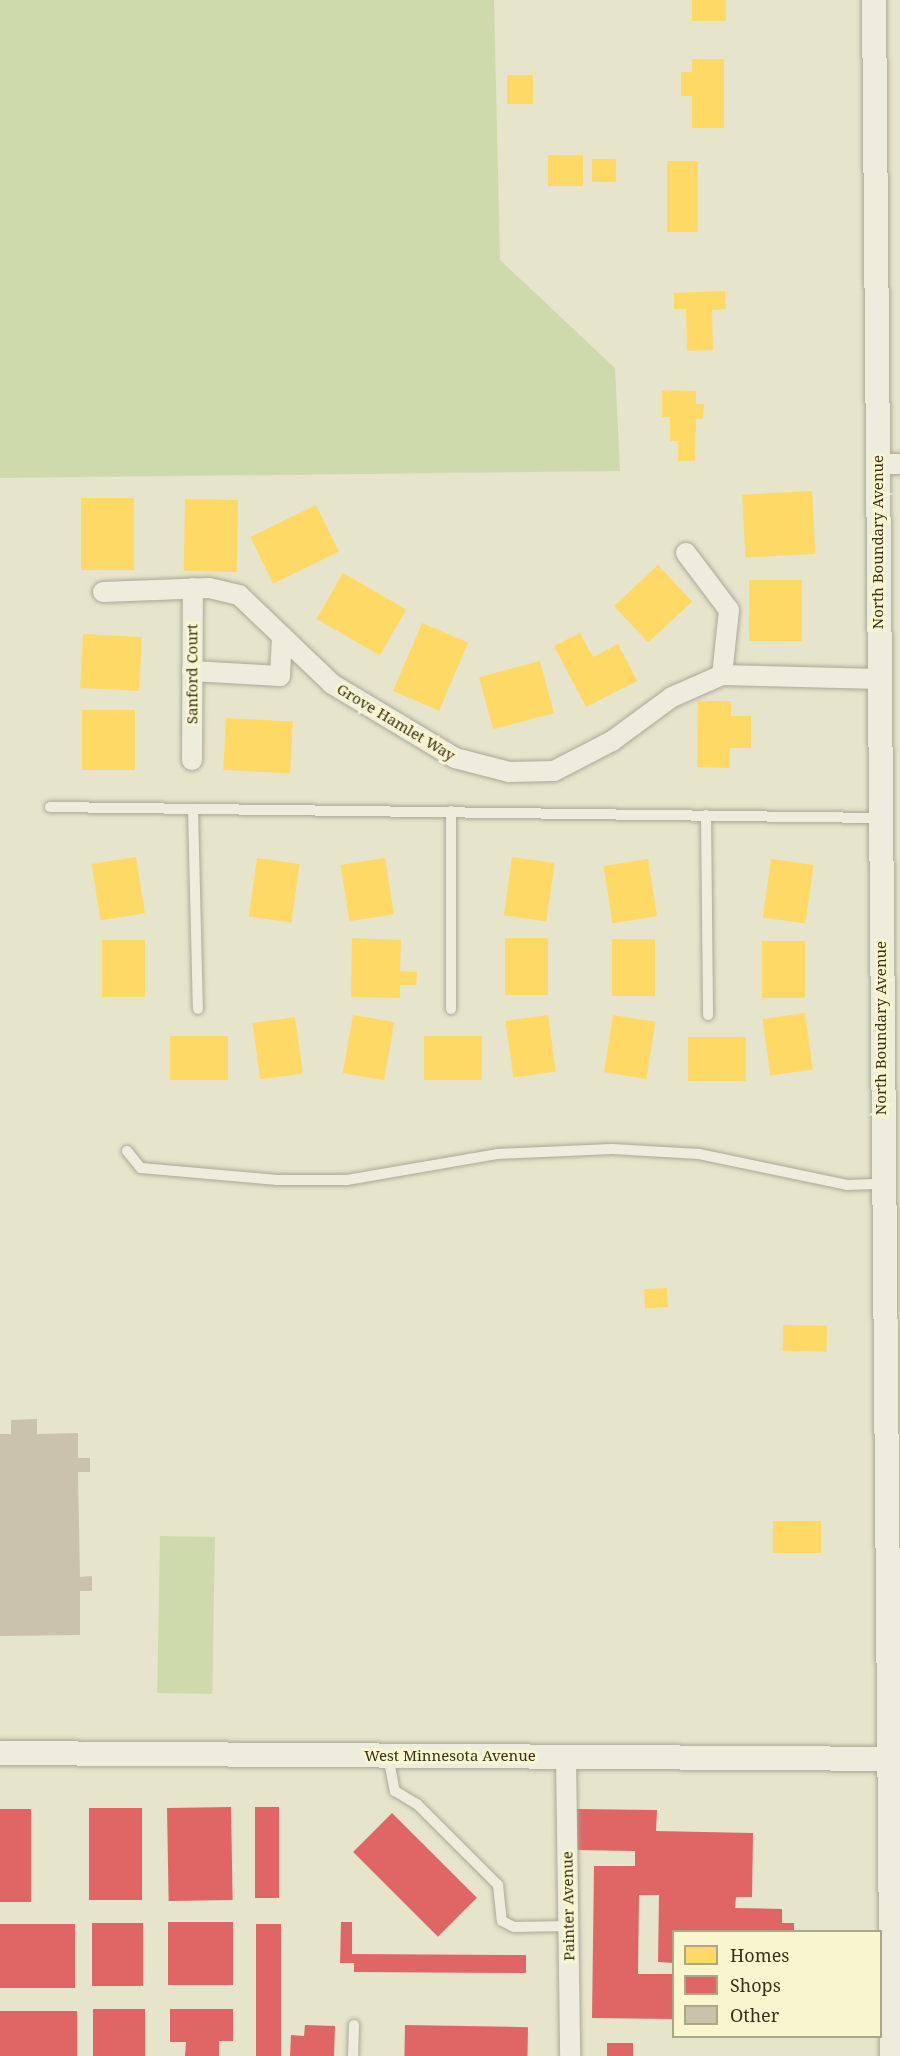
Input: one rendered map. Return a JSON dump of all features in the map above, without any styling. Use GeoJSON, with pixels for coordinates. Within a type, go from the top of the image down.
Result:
{"type":"FeatureCollection","features":[{"type":"Feature","properties":{"kind":"street","name":"North Boundary Avenue"},"geometry":{"type":"LineString","coordinates":[[874,0],[889,464],[879,679],[882,1184],[894,1429],[896,1759],[886,1977],[892,2056]]}},
{"type":"Feature","properties":{"kind":"street"},"geometry":{"type":"LineString","coordinates":[[686,553],[729,610],[722,675]]}},
{"type":"Feature","properties":{"kind":"street","name":"Grove Hamlet Way"},"geometry":{"type":"LineString","coordinates":[[103,592],[193,588],[239,595],[332,684],[454,758],[509,772],[554,771],[612,741],[672,697],[722,675],[879,679]]}},
{"type":"Feature","properties":{"kind":"street","name":"Sanford Court"},"geometry":{"type":"LineString","coordinates":[[192,760],[193,588]]}},
{"type":"Feature","properties":{"kind":"street"},"geometry":{"type":"LineString","coordinates":[[192,671],[280,676],[282,636]]}},
{"type":"Feature","properties":{"kind":"street","name":"West Minnesota Avenue"},"geometry":{"type":"LineString","coordinates":[[0,1753],[896,1759]]}},
{"type":"Feature","properties":{"kind":"street","name":"Painter Avenue"},"geometry":{"type":"LineString","coordinates":[[566,1757],[570,2056]]}},
{"type":"Feature","properties":{"kind":"lane"},"geometry":{"type":"LineString","coordinates":[[50,807],[880,818]]}},
{"type":"Feature","properties":{"kind":"lane"},"geometry":{"type":"LineString","coordinates":[[193,809],[198,1009]]}},
{"type":"Feature","properties":{"kind":"lane"},"geometry":{"type":"LineString","coordinates":[[451,811],[451,1009]]}},
{"type":"Feature","properties":{"kind":"lane"},"geometry":{"type":"LineString","coordinates":[[706,815],[708,1015]]}},
{"type":"Feature","properties":{"kind":"lane"},"geometry":{"type":"LineString","coordinates":[[127,1151],[141,1168],[277,1180],[347,1180],[497,1154],[612,1149],[699,1154],[847,1185],[882,1184]]}},
{"type":"Feature","properties":{"kind":"lane"},"geometry":{"type":"LineString","coordinates":[[388,1756],[395,1791],[417,1804],[498,1885],[502,1921],[514,1927],[568,1926]]}},
{"type":"Feature","properties":{"kind":"lane"},"geometry":{"type":"LineString","coordinates":[[353,2056],[354,2025]]}},
{"type":"Feature","properties":{"kind":"green space"},"geometry":{"type":"Polygon","coordinates":[[[0,0],[494,0],[500,260],[615,368],[620,471],[0,478],[0,0]]]}},
{"type":"Feature","properties":{"kind":"green space"},"geometry":{"type":"Polygon","coordinates":[[[160,1536],[215,1537],[212,1694],[157,1693],[160,1536]]]}},
{"type":"Feature","properties":{"kind":"building: Homes"},"geometry":{"type":"Polygon","coordinates":[[[692,0],[726,0],[726,21],[692,21],[692,0]]]}},
{"type":"Feature","properties":{"kind":"building: Homes"},"geometry":{"type":"Polygon","coordinates":[[[692,59],[724,59],[724,128],[692,128],[692,96],[681,96],[681,72],[692,72],[692,59]]]}},
{"type":"Feature","properties":{"kind":"building: Homes"},"geometry":{"type":"Polygon","coordinates":[[[507,75],[533,75],[533,104],[507,104],[507,75]]]}},
{"type":"Feature","properties":{"kind":"building: Homes"},"geometry":{"type":"Polygon","coordinates":[[[548,155],[583,155],[583,186],[548,186],[548,155]]]}},
{"type":"Feature","properties":{"kind":"building: Homes"},"geometry":{"type":"Polygon","coordinates":[[[592,159],[616,159],[616,182],[592,182],[592,159]]]}},
{"type":"Feature","properties":{"kind":"building: Homes"},"geometry":{"type":"Polygon","coordinates":[[[667,161],[698,161],[698,232],[667,232],[667,161]]]}},
{"type":"Feature","properties":{"kind":"building: Homes"},"geometry":{"type":"Polygon","coordinates":[[[725,291],[726,309],[712,310],[713,350],[687,351],[686,309],[674,309],[674,293],[725,291]]]}},
{"type":"Feature","properties":{"kind":"building: Homes"},"geometry":{"type":"Polygon","coordinates":[[[662,390],[696,391],[696,404],[704,404],[703,419],[696,419],[695,461],[678,461],[678,441],[670,441],[670,417],[662,417],[662,390]]]}},
{"type":"Feature","properties":{"kind":"building: Homes"},"geometry":{"type":"Polygon","coordinates":[[[812,491],[815,554],[745,558],[742,495],[812,491]]]}},
{"type":"Feature","properties":{"kind":"building: Homes"},"geometry":{"type":"Polygon","coordinates":[[[81,498],[134,498],[134,570],[81,570],[81,498]]]}},
{"type":"Feature","properties":{"kind":"building: Homes"},"geometry":{"type":"Polygon","coordinates":[[[185,499],[238,500],[237,572],[184,571],[185,499]]]}},
{"type":"Feature","properties":{"kind":"building: Homes"},"geometry":{"type":"Polygon","coordinates":[[[316,505],[339,552],[273,584],[250,537],[316,505]]]}},
{"type":"Feature","properties":{"kind":"building: Homes"},"geometry":{"type":"Polygon","coordinates":[[[658,565],[692,602],[648,642],[614,606],[658,565]]]}},
{"type":"Feature","properties":{"kind":"building: Homes"},"geometry":{"type":"Polygon","coordinates":[[[343,573],[406,610],[380,655],[316,619],[343,573]]]}},
{"type":"Feature","properties":{"kind":"building: Homes"},"geometry":{"type":"Polygon","coordinates":[[[749,580],[802,580],[802,641],[749,641],[749,580]]]}},
{"type":"Feature","properties":{"kind":"building: Homes"},"geometry":{"type":"Polygon","coordinates":[[[422,623],[468,643],[439,711],[393,691],[422,623]]]}},
{"type":"Feature","properties":{"kind":"building: Homes"},"geometry":{"type":"Polygon","coordinates":[[[580,633],[593,657],[618,644],[637,681],[586,707],[554,646],[580,633]]]}},
{"type":"Feature","properties":{"kind":"building: Homes"},"geometry":{"type":"Polygon","coordinates":[[[83,634],[142,637],[139,691],[80,688],[83,634]]]}},
{"type":"Feature","properties":{"kind":"building: Homes"},"geometry":{"type":"Polygon","coordinates":[[[540,661],[554,713],[493,729],[479,677],[540,661]]]}},
{"type":"Feature","properties":{"kind":"building: Homes"},"geometry":{"type":"Polygon","coordinates":[[[698,701],[731,701],[731,716],[751,716],[751,748],[730,748],[730,768],[697,767],[698,701]]]}},
{"type":"Feature","properties":{"kind":"building: Homes"},"geometry":{"type":"Polygon","coordinates":[[[82,710],[135,710],[135,770],[82,770],[82,710]]]}},
{"type":"Feature","properties":{"kind":"building: Homes"},"geometry":{"type":"Polygon","coordinates":[[[226,718],[293,722],[290,773],[223,770],[226,718]]]}},
{"type":"Feature","properties":{"kind":"building: Homes"},"geometry":{"type":"Polygon","coordinates":[[[136,857],[145,913],[100,920],[92,864],[136,857]]]}},
{"type":"Feature","properties":{"kind":"building: Homes"},"geometry":{"type":"Polygon","coordinates":[[[512,857],[555,863],[546,921],[504,915],[512,857]]]}},
{"type":"Feature","properties":{"kind":"building: Homes"},"geometry":{"type":"Polygon","coordinates":[[[257,858],[300,864],[291,922],[249,916],[257,858]]]}},
{"type":"Feature","properties":{"kind":"building: Homes"},"geometry":{"type":"Polygon","coordinates":[[[385,858],[394,914],[349,921],[341,865],[385,858]]]}},
{"type":"Feature","properties":{"kind":"building: Homes"},"geometry":{"type":"Polygon","coordinates":[[[648,859],[657,916],[613,923],[604,866],[648,859]]]}},
{"type":"Feature","properties":{"kind":"building: Homes"},"geometry":{"type":"Polygon","coordinates":[[[771,859],[814,865],[805,923],[763,917],[771,859]]]}},
{"type":"Feature","properties":{"kind":"building: Homes"},"geometry":{"type":"Polygon","coordinates":[[[352,938],[401,940],[400,971],[417,972],[416,985],[400,985],[400,998],[351,997],[352,938]]]}},
{"type":"Feature","properties":{"kind":"building: Homes"},"geometry":{"type":"Polygon","coordinates":[[[505,938],[548,938],[548,995],[505,995],[505,938]]]}},
{"type":"Feature","properties":{"kind":"building: Homes"},"geometry":{"type":"Polygon","coordinates":[[[612,939],[655,939],[655,996],[612,996],[612,939]]]}},
{"type":"Feature","properties":{"kind":"building: Homes"},"geometry":{"type":"Polygon","coordinates":[[[102,940],[145,940],[145,997],[102,997],[102,940]]]}},
{"type":"Feature","properties":{"kind":"building: Homes"},"geometry":{"type":"Polygon","coordinates":[[[762,941],[805,941],[805,998],[762,998],[762,941]]]}},
{"type":"Feature","properties":{"kind":"building: Homes"},"geometry":{"type":"Polygon","coordinates":[[[805,1013],[813,1069],[770,1075],[762,1019],[805,1013]]]}},
{"type":"Feature","properties":{"kind":"building: Homes"},"geometry":{"type":"Polygon","coordinates":[[[353,1015],[394,1022],[384,1080],[343,1073],[353,1015]]]}},
{"type":"Feature","properties":{"kind":"building: Homes"},"geometry":{"type":"Polygon","coordinates":[[[548,1015],[556,1071],[513,1077],[505,1021],[548,1015]]]}},
{"type":"Feature","properties":{"kind":"building: Homes"},"geometry":{"type":"Polygon","coordinates":[[[613,1015],[655,1022],[646,1079],[604,1072],[613,1015]]]}},
{"type":"Feature","properties":{"kind":"building: Homes"},"geometry":{"type":"Polygon","coordinates":[[[295,1017],[303,1073],[260,1079],[252,1023],[295,1017]]]}},
{"type":"Feature","properties":{"kind":"building: Homes"},"geometry":{"type":"Polygon","coordinates":[[[170,1036],[228,1036],[228,1080],[170,1080],[170,1036]]]}},
{"type":"Feature","properties":{"kind":"building: Homes"},"geometry":{"type":"Polygon","coordinates":[[[424,1036],[482,1036],[482,1080],[424,1080],[424,1036]]]}},
{"type":"Feature","properties":{"kind":"building: Homes"},"geometry":{"type":"Polygon","coordinates":[[[688,1037],[746,1037],[746,1081],[688,1081],[688,1037]]]}},
{"type":"Feature","properties":{"kind":"building: Homes"},"geometry":{"type":"Polygon","coordinates":[[[667,1288],[668,1307],[645,1308],[644,1289],[667,1288]]]}},
{"type":"Feature","properties":{"kind":"building: Homes"},"geometry":{"type":"Polygon","coordinates":[[[783,1325],[827,1326],[827,1352],[783,1351],[783,1325]]]}},
{"type":"Feature","properties":{"kind":"building: Homes"},"geometry":{"type":"Polygon","coordinates":[[[773,1521],[821,1521],[821,1553],[773,1553],[773,1521]]]}},
{"type":"Feature","properties":{"kind":"building: Shops"},"geometry":{"type":"Polygon","coordinates":[[[231,1807],[233,1900],[169,1901],[167,1808],[231,1807]]]}},
{"type":"Feature","properties":{"kind":"building: Shops"},"geometry":{"type":"Polygon","coordinates":[[[255,1807],[279,1807],[279,1898],[255,1898],[255,1807]]]}},
{"type":"Feature","properties":{"kind":"building: Shops"},"geometry":{"type":"Polygon","coordinates":[[[89,1808],[142,1808],[142,1900],[89,1900],[89,1808]]]}},
{"type":"Feature","properties":{"kind":"building: Shops"},"geometry":{"type":"Polygon","coordinates":[[[0,1809],[31,1809],[31,1902],[0,1902],[0,1809]]]}},
{"type":"Feature","properties":{"kind":"building: Shops"},"geometry":{"type":"Polygon","coordinates":[[[576,1809],[657,1810],[656,1831],[753,1833],[752,1897],[736,1897],[735,1908],[782,1909],[782,1923],[794,1923],[794,1930],[672,1930],[672,1963],[658,1962],[659,1895],[639,1895],[638,1974],[672,1974],[672,2019],[592,2018],[594,1866],[635,1866],[635,1851],[575,1850],[576,1809]]]}},
{"type":"Feature","properties":{"kind":"building: Shops"},"geometry":{"type":"Polygon","coordinates":[[[392,1813],[477,1898],[438,1937],[353,1852],[392,1813]]]}},
{"type":"Feature","properties":{"kind":"building: Shops"},"geometry":{"type":"Polygon","coordinates":[[[168,1922],[233,1922],[233,1985],[168,1985],[168,1922]]]}},
{"type":"Feature","properties":{"kind":"building: Shops"},"geometry":{"type":"Polygon","coordinates":[[[341,1922],[352,1922],[352,1954],[526,1955],[526,1973],[354,1972],[354,1963],[340,1963],[341,1922]]]}},
{"type":"Feature","properties":{"kind":"building: Shops"},"geometry":{"type":"Polygon","coordinates":[[[92,1923],[143,1923],[143,1986],[92,1986],[92,1923]]]}},
{"type":"Feature","properties":{"kind":"building: Shops"},"geometry":{"type":"Polygon","coordinates":[[[0,1924],[75,1924],[75,1988],[0,1988],[0,1924]]]}},
{"type":"Feature","properties":{"kind":"building: Shops"},"geometry":{"type":"Polygon","coordinates":[[[256,1924],[281,1924],[281,2056],[256,2056],[256,1924]]]}},
{"type":"Feature","properties":{"kind":"building: Shops"},"geometry":{"type":"Polygon","coordinates":[[[93,2009],[145,2009],[145,2056],[93,2056],[93,2009]]]}},
{"type":"Feature","properties":{"kind":"building: Shops"},"geometry":{"type":"Polygon","coordinates":[[[170,2009],[233,2009],[233,2041],[219,2041],[219,2056],[185,2056],[186,2042],[170,2042],[170,2009]]]}},
{"type":"Feature","properties":{"kind":"building: Shops"},"geometry":{"type":"Polygon","coordinates":[[[0,2011],[77,2011],[77,2056],[0,2056],[0,2011]]]}},
{"type":"Feature","properties":{"kind":"building: Shops"},"geometry":{"type":"Polygon","coordinates":[[[305,2025],[335,2026],[334,2056],[290,2056],[291,2035],[304,2036],[305,2025]]]}},
{"type":"Feature","properties":{"kind":"building: Shops"},"geometry":{"type":"Polygon","coordinates":[[[405,2025],[528,2027],[527,2056],[404,2056],[405,2025]]]}},
{"type":"Feature","properties":{"kind":"building: Shops"},"geometry":{"type":"Polygon","coordinates":[[[607,2043],[633,2043],[633,2056],[607,2056],[607,2043]]]}},
{"type":"Feature","properties":{"kind":"building: Other"},"geometry":{"type":"Polygon","coordinates":[[[37,1419],[37,1434],[78,1433],[78,1458],[90,1458],[90,1472],[78,1472],[80,1577],[92,1576],[92,1591],[80,1591],[80,1635],[0,1636],[0,1434],[11,1434],[11,1420],[37,1419]]]}}]}
